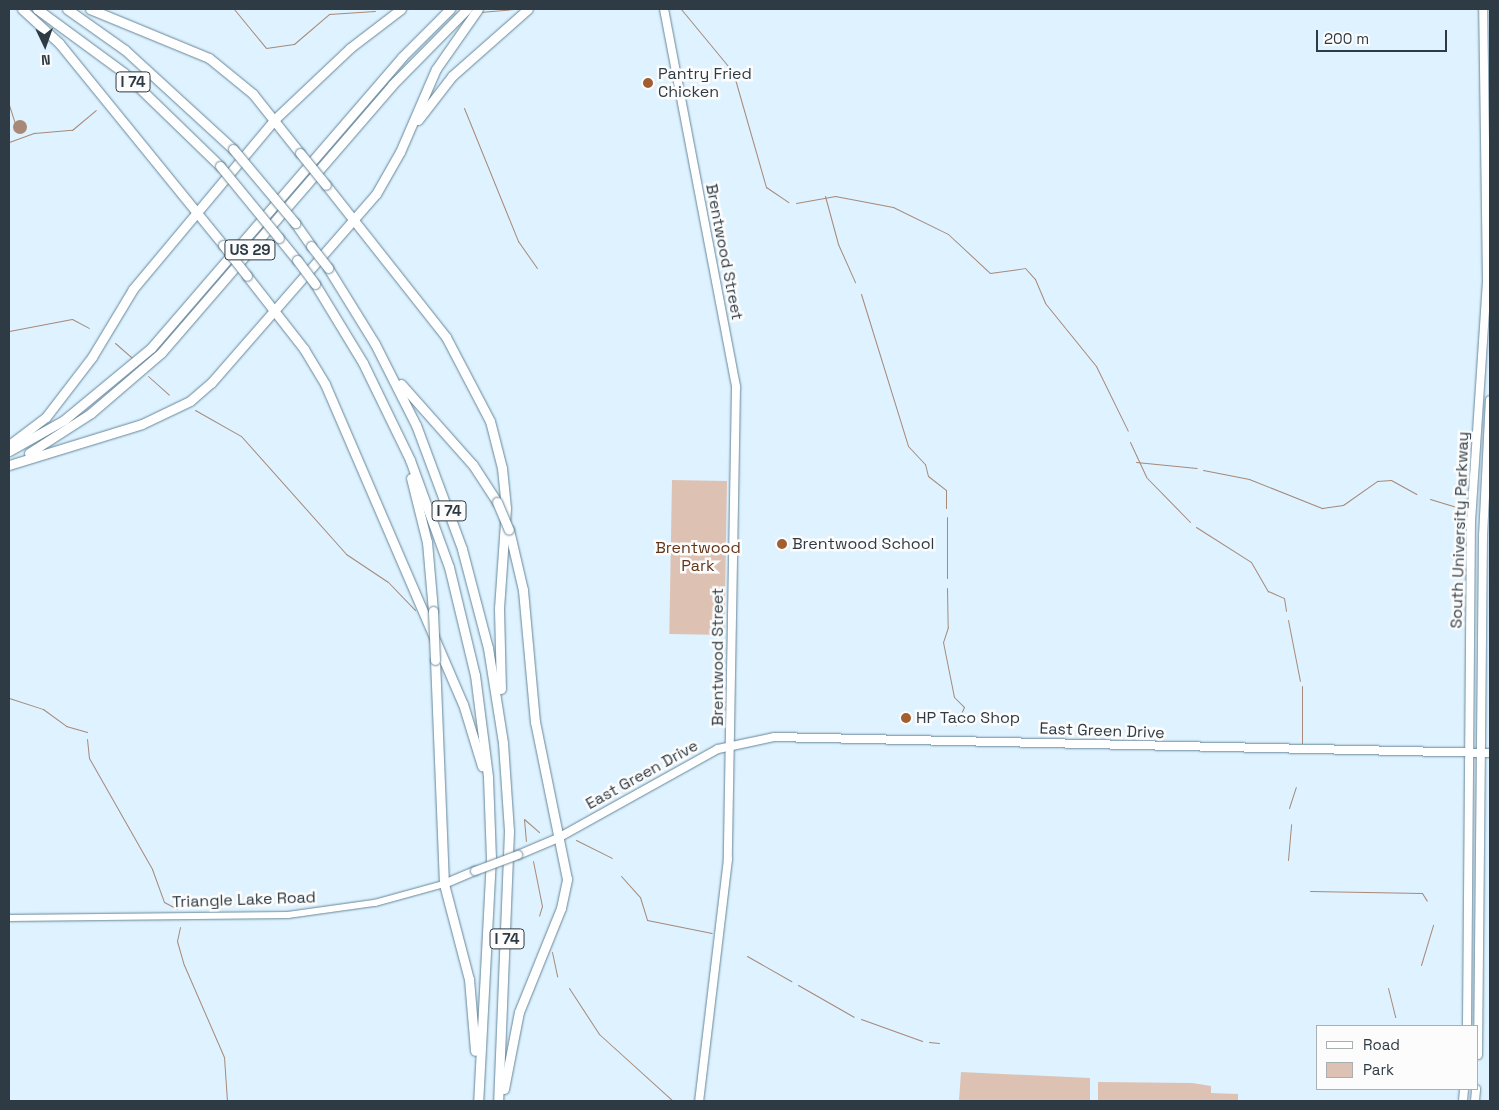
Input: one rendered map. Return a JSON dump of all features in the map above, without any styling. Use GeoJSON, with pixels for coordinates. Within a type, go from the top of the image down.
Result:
{"type":"FeatureCollection","features":[{"type":"Feature","properties":{"kind":"highway"},"geometry":{"type":"LineString","coordinates":[[22,9],[59,43],[195,209],[273,310],[325,384],[455,684],[478,745],[490,823]]}},
{"type":"Feature","properties":{"kind":"highway","name":"I 74"},"geometry":{"type":"LineString","coordinates":[[37,9],[124,72],[220,166],[280,238],[315,284],[389,414],[432,518],[461,612],[481,716],[490,823],[476,1101]]}},
{"type":"Feature","properties":{"kind":"highway","name":"I 74"},"geometry":{"type":"LineString","coordinates":[[67,9],[125,50],[233,149],[295,223],[328,268],[375,344],[416,425],[462,549],[491,664],[507,776],[509,875],[498,1101]]}},
{"type":"Feature","properties":{"kind":"highway"},"geometry":{"type":"LineString","coordinates":[[90,9],[209,58],[253,94],[275,119],[452,345],[476,385],[495,436],[506,508],[498,646],[507,776]]}},
{"type":"Feature","properties":{"kind":"highway"},"geometry":{"type":"LineString","coordinates":[[9,445],[46,417],[70,386],[133,289],[195,209],[275,119],[350,48],[401,9]]}},
{"type":"Feature","properties":{"kind":"highway","name":"US 29"},"geometry":{"type":"LineString","coordinates":[[9,451],[64,420],[151,348],[402,57],[450,9]]}},
{"type":"Feature","properties":{"kind":"highway","name":"US 29"},"geometry":{"type":"LineString","coordinates":[[9,464],[72,426],[160,353],[392,85],[467,9]]}},
{"type":"Feature","properties":{"kind":"highway"},"geometry":{"type":"LineString","coordinates":[[9,464],[142,424],[190,401],[211,383],[380,188],[403,146],[436,69],[478,9]]}},
{"type":"Feature","properties":{"kind":"highway"},"geometry":{"type":"LineString","coordinates":[[403,146],[452,76],[528,9]]}},
{"type":"Feature","properties":{"kind":"highway"},"geometry":{"type":"LineString","coordinates":[[375,344],[407,393],[473,465],[497,502],[509,530],[523,590],[530,687],[558,838],[566,869],[564,896],[519,1012],[504,1101]]}},
{"type":"Feature","properties":{"kind":"highway"},"geometry":{"type":"LineString","coordinates":[[389,414],[422,513],[433,611],[444,884],[472,997],[476,1101]]}},
{"type":"Feature","properties":{"kind":"main road","name":"Brentwood Street"},"geometry":{"type":"LineString","coordinates":[[664,9],[735,376],[731,744],[726,898],[698,1101]]}},
{"type":"Feature","properties":{"kind":"main road","name":"South University Parkway"},"geometry":{"type":"LineString","coordinates":[[1467,1025],[1471,522],[1487,283],[1483,9]]}},
{"type":"Feature","properties":{"kind":"main road","name":"South University Parkway"},"geometry":{"type":"LineString","coordinates":[[1478,1025],[1483,536],[1490,400]]}},
{"type":"Feature","properties":{"kind":"main road","name":"East Green Drive"},"geometry":{"type":"LineString","coordinates":[[475,871],[558,838],[731,744],[790,735],[1490,753]]}},
{"type":"Feature","properties":{"kind":"main road","name":"Triangle Lake Road"},"geometry":{"type":"LineString","coordinates":[[444,884],[475,871]]}},
{"type":"Feature","properties":{"kind":"street","name":"Triangle Lake Road"},"geometry":{"type":"LineString","coordinates":[[9,918],[288,915],[375,903],[444,884]]}},
{"type":"Feature","properties":{"kind":"green space","name":"Brentwood Park"},"geometry":{"type":"Polygon","coordinates":[[[672,480],[727,481],[724,635],[669,634],[672,480]]]}},
{"type":"Feature","properties":{"kind":"green space"},"geometry":{"type":"Polygon","coordinates":[[[961,1072],[1090,1078],[1090,1101],[959,1101],[961,1072]]]}},
{"type":"Feature","properties":{"kind":"green space"},"geometry":{"type":"Polygon","coordinates":[[[1098,1082],[1192,1083],[1211,1086],[1211,1093],[1238,1094],[1238,1101],[1098,1101],[1098,1082]]]}},
{"type":"Feature","properties":{"kind":"shaded area"},"geometry":{"type":"Polygon","coordinates":[[[17,120],[23,120],[27,127],[23,134],[17,134],[13,130],[13,124],[17,120]]]}},
{"type":"Feature","properties":{"kind":"waterway"},"geometry":{"type":"LineString","coordinates":[[234,9],[266,48],[294,44],[329,14],[375,11]]}},
{"type":"Feature","properties":{"kind":"waterway"},"geometry":{"type":"LineString","coordinates":[[480,12],[517,9]]}},
{"type":"Feature","properties":{"kind":"waterway"},"geometry":{"type":"LineString","coordinates":[[681,9],[733,72],[766,187],[788,202]]}},
{"type":"Feature","properties":{"kind":"waterway"},"geometry":{"type":"LineString","coordinates":[[9,105],[15,123]]}},
{"type":"Feature","properties":{"kind":"waterway"},"geometry":{"type":"LineString","coordinates":[[464,108],[518,241],[537,268]]}},
{"type":"Feature","properties":{"kind":"waterway"},"geometry":{"type":"LineString","coordinates":[[9,142],[34,133],[72,130],[96,110]]}},
{"type":"Feature","properties":{"kind":"waterway"},"geometry":{"type":"LineString","coordinates":[[825,196],[838,244],[855,282]]}},
{"type":"Feature","properties":{"kind":"waterway"},"geometry":{"type":"LineString","coordinates":[[796,203],[835,196],[893,207],[948,234],[990,273],[1025,268],[1035,279],[1045,303],[1096,366],[1128,431]]}},
{"type":"Feature","properties":{"kind":"waterway"},"geometry":{"type":"LineString","coordinates":[[861,294],[908,446],[925,464],[928,476],[946,490],[946,508]]}},
{"type":"Feature","properties":{"kind":"waterway"},"geometry":{"type":"LineString","coordinates":[[9,331],[72,319],[89,328]]}},
{"type":"Feature","properties":{"kind":"waterway"},"geometry":{"type":"LineString","coordinates":[[115,343],[132,358]]}},
{"type":"Feature","properties":{"kind":"waterway"},"geometry":{"type":"LineString","coordinates":[[148,376],[169,395]]}},
{"type":"Feature","properties":{"kind":"waterway"},"geometry":{"type":"LineString","coordinates":[[195,410],[241,436],[346,554],[388,582],[415,610]]}},
{"type":"Feature","properties":{"kind":"waterway"},"geometry":{"type":"LineString","coordinates":[[1130,442],[1146,477],[1190,522]]}},
{"type":"Feature","properties":{"kind":"waterway"},"geometry":{"type":"LineString","coordinates":[[1136,462],[1197,468]]}},
{"type":"Feature","properties":{"kind":"waterway"},"geometry":{"type":"LineString","coordinates":[[1203,470],[1249,479],[1322,508],[1343,505],[1377,481],[1391,480],[1416,494]]}},
{"type":"Feature","properties":{"kind":"waterway"},"geometry":{"type":"LineString","coordinates":[[1430,499],[1465,510]]}},
{"type":"Feature","properties":{"kind":"waterway"},"geometry":{"type":"LineString","coordinates":[[947,517],[947,578]]}},
{"type":"Feature","properties":{"kind":"waterway"},"geometry":{"type":"LineString","coordinates":[[1196,527],[1251,562],[1268,591],[1284,598],[1286,611]]}},
{"type":"Feature","properties":{"kind":"waterway"},"geometry":{"type":"LineString","coordinates":[[947,588],[948,627],[943,642],[954,697],[964,707],[956,725]]}},
{"type":"Feature","properties":{"kind":"waterway"},"geometry":{"type":"LineString","coordinates":[[1288,620],[1300,681]]}},
{"type":"Feature","properties":{"kind":"waterway"},"geometry":{"type":"LineString","coordinates":[[1302,686],[1302,743]]}},
{"type":"Feature","properties":{"kind":"waterway"},"geometry":{"type":"LineString","coordinates":[[9,698],[43,709],[66,726],[87,732]]}},
{"type":"Feature","properties":{"kind":"waterway"},"geometry":{"type":"LineString","coordinates":[[87,739],[89,758],[152,869],[164,902],[177,909]]}},
{"type":"Feature","properties":{"kind":"waterway"},"geometry":{"type":"LineString","coordinates":[[1289,808],[1296,787]]}},
{"type":"Feature","properties":{"kind":"waterway"},"geometry":{"type":"LineString","coordinates":[[524,819],[526,841]]}},
{"type":"Feature","properties":{"kind":"waterway"},"geometry":{"type":"LineString","coordinates":[[524,819],[539,832]]}},
{"type":"Feature","properties":{"kind":"waterway"},"geometry":{"type":"LineString","coordinates":[[1288,860],[1291,824]]}},
{"type":"Feature","properties":{"kind":"waterway"},"geometry":{"type":"LineString","coordinates":[[576,840],[612,858]]}},
{"type":"Feature","properties":{"kind":"waterway"},"geometry":{"type":"LineString","coordinates":[[533,861],[542,906],[539,916]]}},
{"type":"Feature","properties":{"kind":"waterway"},"geometry":{"type":"LineString","coordinates":[[621,876],[640,897],[647,920],[712,933]]}},
{"type":"Feature","properties":{"kind":"waterway"},"geometry":{"type":"LineString","coordinates":[[1310,891],[1422,893],[1427,901]]}},
{"type":"Feature","properties":{"kind":"waterway"},"geometry":{"type":"LineString","coordinates":[[1421,965],[1433,925]]}},
{"type":"Feature","properties":{"kind":"waterway"},"geometry":{"type":"LineString","coordinates":[[180,927],[177,941],[184,965],[224,1057],[227,1101]]}},
{"type":"Feature","properties":{"kind":"waterway"},"geometry":{"type":"LineString","coordinates":[[552,952],[557,976]]}},
{"type":"Feature","properties":{"kind":"waterway"},"geometry":{"type":"LineString","coordinates":[[747,956],[791,981]]}},
{"type":"Feature","properties":{"kind":"waterway"},"geometry":{"type":"LineString","coordinates":[[798,985],[854,1017]]}},
{"type":"Feature","properties":{"kind":"waterway"},"geometry":{"type":"LineString","coordinates":[[569,988],[599,1034],[673,1101]]}},
{"type":"Feature","properties":{"kind":"waterway"},"geometry":{"type":"LineString","coordinates":[[1388,988],[1395,1017]]}},
{"type":"Feature","properties":{"kind":"waterway"},"geometry":{"type":"LineString","coordinates":[[861,1019],[922,1041]]}},
{"type":"Feature","properties":{"kind":"waterway"},"geometry":{"type":"LineString","coordinates":[[929,1042],[939,1043]]}},
{"type":"Feature","properties":{"kind":"place","name":"Pantry Fried Chicken"},"geometry":{"type":"Point","coordinates":[648,83]}},
{"type":"Feature","properties":{"kind":"place","name":"Brentwood School"},"geometry":{"type":"Point","coordinates":[782,544]}},
{"type":"Feature","properties":{"kind":"place","name":"HP Taco Shop"},"geometry":{"type":"Point","coordinates":[906,718]}}]}
